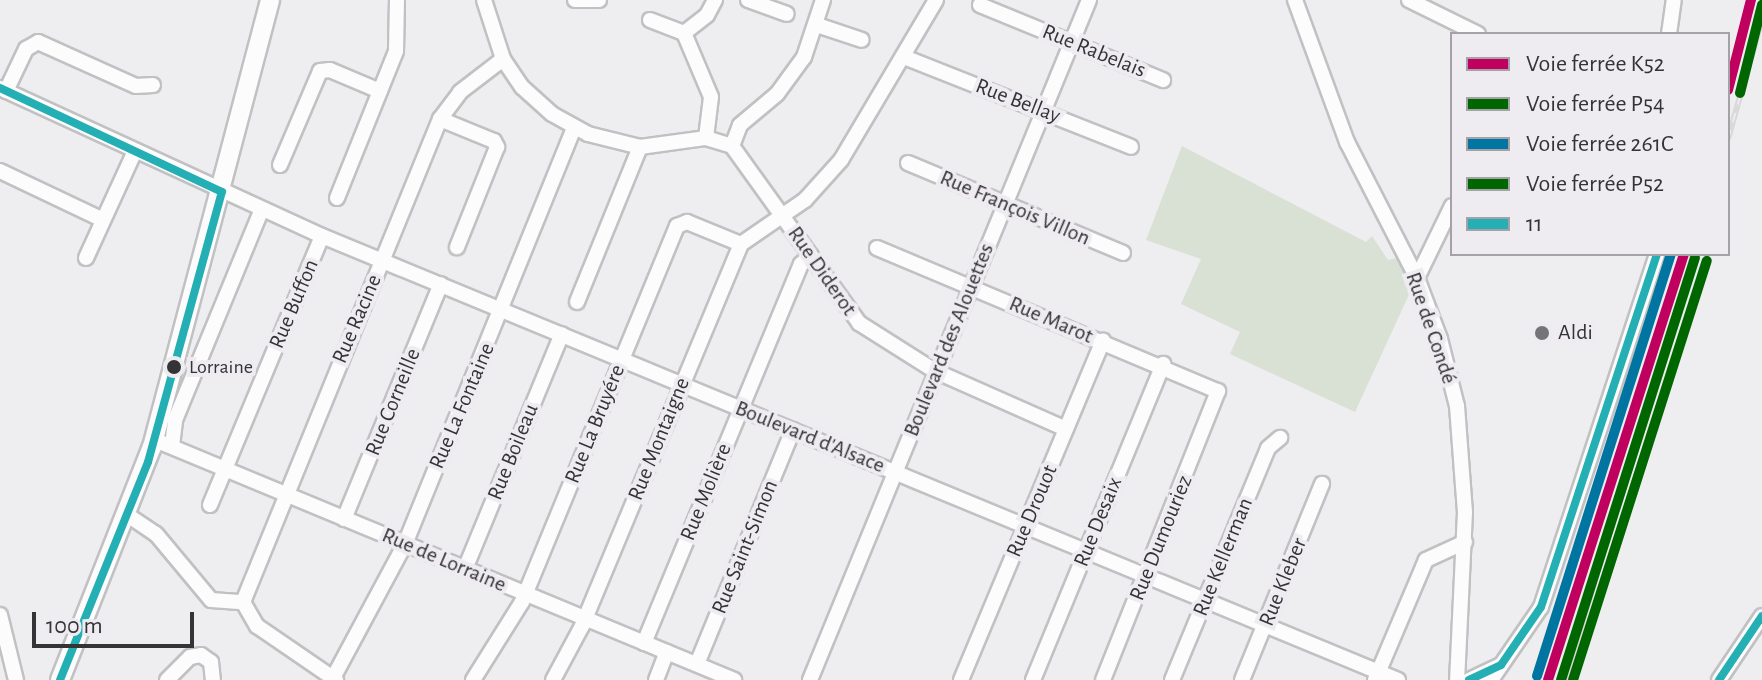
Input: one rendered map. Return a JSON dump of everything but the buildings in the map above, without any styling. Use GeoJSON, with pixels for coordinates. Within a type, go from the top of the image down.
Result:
{"type":"FeatureCollection","features":[{"type":"Feature","properties":{"kind":"main road"},"geometry":{"type":"LineString","coordinates":[[60,680],[163,443],[270,0]]}},
{"type":"Feature","properties":{"kind":"street"},"geometry":{"type":"LineString","coordinates":[[337,198],[396,51],[397,0]]}},
{"type":"Feature","properties":{"kind":"street"},"geometry":{"type":"LineString","coordinates":[[484,0],[503,59],[522,87],[574,127],[640,147],[706,138],[732,146],[740,125],[793,74],[817,25],[823,0]]}},
{"type":"Feature","properties":{"kind":"street"},"geometry":{"type":"LineString","coordinates":[[575,0],[599,0]]}},
{"type":"Feature","properties":{"kind":"street"},"geometry":{"type":"LineString","coordinates":[[684,33],[707,15],[715,0]]}},
{"type":"Feature","properties":{"kind":"street"},"geometry":{"type":"LineString","coordinates":[[748,0],[787,14]]}},
{"type":"Feature","properties":{"kind":"street"},"geometry":{"type":"LineString","coordinates":[[741,244],[784,216],[841,160],[936,0]]}},
{"type":"Feature","properties":{"kind":"street","name":"Boulevard des Alouettes"},"geometry":{"type":"LineString","coordinates":[[810,680],[1089,0]]}},
{"type":"Feature","properties":{"kind":"street","name":"Rue de Condé"},"geometry":{"type":"LineString","coordinates":[[1295,0],[1347,142],[1417,278],[1457,406],[1465,542],[1457,680]]}},
{"type":"Feature","properties":{"kind":"street"},"geometry":{"type":"LineString","coordinates":[[1409,0],[1474,32]]}},
{"type":"Feature","properties":{"kind":"street"},"geometry":{"type":"LineString","coordinates":[[1669,32],[1674,0]]}},
{"type":"Feature","properties":{"kind":"street","name":"Rue Rabelais"},"geometry":{"type":"LineString","coordinates":[[980,5],[1163,80]]}},
{"type":"Feature","properties":{"kind":"street"},"geometry":{"type":"LineString","coordinates":[[650,20],[684,33],[711,97],[706,138]]}},
{"type":"Feature","properties":{"kind":"street"},"geometry":{"type":"LineString","coordinates":[[817,25],[862,40]]}},
{"type":"Feature","properties":{"kind":"street"},"geometry":{"type":"LineString","coordinates":[[3,89],[26,49],[38,42],[136,86],[153,85]]}},
{"type":"Feature","properties":{"kind":"street","name":"Rue Bellay"},"geometry":{"type":"LineString","coordinates":[[904,57],[1131,147]]}},
{"type":"Feature","properties":{"kind":"street","name":"Rue Racine"},"geometry":{"type":"LineString","coordinates":[[243,602],[284,494],[440,119],[480,73],[503,59]]}},
{"type":"Feature","properties":{"kind":"street"},"geometry":{"type":"LineString","coordinates":[[280,165],[320,71],[330,70],[380,91]]}},
{"type":"Feature","properties":{"kind":"street","name":"Boulevard d'Alsace"},"geometry":{"type":"LineString","coordinates":[[3,89],[322,236],[1146,574],[1376,676],[1398,680]]}},
{"type":"Feature","properties":{"kind":"street"},"geometry":{"type":"LineString","coordinates":[[440,119],[497,144],[457,247]]}},
{"type":"Feature","properties":{"kind":"street","name":"Rue La Fontaine"},"geometry":{"type":"LineString","coordinates":[[334,679],[405,544],[574,127]]}},
{"type":"Feature","properties":{"kind":"street","name":"Rue Diderot"},"geometry":{"type":"LineString","coordinates":[[732,146],[859,323],[935,371],[1066,429]]}},
{"type":"Feature","properties":{"kind":"street"},"geometry":{"type":"LineString","coordinates":[[577,302],[640,147]]}},
{"type":"Feature","properties":{"kind":"street"},"geometry":{"type":"LineString","coordinates":[[86,258],[135,151]]}},
{"type":"Feature","properties":{"kind":"street","name":"Rue François Villon"},"geometry":{"type":"LineString","coordinates":[[908,163],[1123,253]]}},
{"type":"Feature","properties":{"kind":"street"},"geometry":{"type":"LineString","coordinates":[[0,171],[103,220]]}},
{"type":"Feature","properties":{"kind":"street"},"geometry":{"type":"LineString","coordinates":[[163,443],[262,209]]}},
{"type":"Feature","properties":{"kind":"street"},"geometry":{"type":"LineString","coordinates":[[1417,278],[1450,210]]}},
{"type":"Feature","properties":{"kind":"street","name":"Rue La Bruyére"},"geometry":{"type":"LineString","coordinates":[[473,680],[526,594],[621,359],[681,222],[741,244]]}},
{"type":"Feature","properties":{"kind":"street","name":"Rue Buffon"},"geometry":{"type":"LineString","coordinates":[[210,505],[322,236]]}},
{"type":"Feature","properties":{"kind":"street","name":"Rue Montaigne"},"geometry":{"type":"LineString","coordinates":[[553,680],[585,619],[741,244]]}},
{"type":"Feature","properties":{"kind":"street","name":"Rue Marot"},"geometry":{"type":"LineString","coordinates":[[877,248],[1163,364],[1213,386],[1218,397]]}},
{"type":"Feature","properties":{"kind":"street","name":"Rue Molière"},"geometry":{"type":"LineString","coordinates":[[644,643],[801,264],[811,256]]}},
{"type":"Feature","properties":{"kind":"street"},"geometry":{"type":"LineString","coordinates":[[1491,680],[1541,607],[1656,256]]}},
{"type":"Feature","properties":{"kind":"street","name":"Rue Corneille"},"geometry":{"type":"LineString","coordinates":[[344,519],[441,284]]}},
{"type":"Feature","properties":{"kind":"street","name":"Rue Boileau"},"geometry":{"type":"LineString","coordinates":[[465,569],[562,334]]}},
{"type":"Feature","properties":{"kind":"street","name":"Rue Drouot"},"geometry":{"type":"LineString","coordinates":[[961,680],[1103,341]]}},
{"type":"Feature","properties":{"kind":"street","name":"Rue Desaix"},"geometry":{"type":"LineString","coordinates":[[1033,680],[1163,364]]}},
{"type":"Feature","properties":{"kind":"street","name":"Rue Dumouriez"},"geometry":{"type":"LineString","coordinates":[[1103,680],[1218,397]]}},
{"type":"Feature","properties":{"kind":"street","name":"Rue Saint-Simon"},"geometry":{"type":"LineString","coordinates":[[697,664],[793,430]]}},
{"type":"Feature","properties":{"kind":"street","name":"Rue Kellerman"},"geometry":{"type":"LineString","coordinates":[[1172,680],[1268,448],[1280,438]]}},
{"type":"Feature","properties":{"kind":"street","name":"Rue de Lorraine"},"geometry":{"type":"LineString","coordinates":[[163,443],[734,680]]}},
{"type":"Feature","properties":{"kind":"street","name":"Rue Kleber"},"geometry":{"type":"LineString","coordinates":[[1242,680],[1322,484]]}},
{"type":"Feature","properties":{"kind":"street"},"geometry":{"type":"LineString","coordinates":[[129,516],[156,534],[211,600],[243,602],[257,626],[334,679]]}},
{"type":"Feature","properties":{"kind":"street"},"geometry":{"type":"LineString","coordinates":[[1376,676],[1426,560],[1465,542]]}},
{"type":"Feature","properties":{"kind":"street"},"geometry":{"type":"LineString","coordinates":[[1438,553],[1463,565]]}},
{"type":"Feature","properties":{"kind":"street"},"geometry":{"type":"LineString","coordinates":[[0,615],[16,680]]}},
{"type":"Feature","properties":{"kind":"street"},"geometry":{"type":"LineString","coordinates":[[1719,680],[1762,616]]}},
{"type":"Feature","properties":{"kind":"street"},"geometry":{"type":"LineString","coordinates":[[656,680],[667,652]]}},
{"type":"Feature","properties":{"kind":"street"},"geometry":{"type":"LineString","coordinates":[[167,680],[190,657],[207,658],[213,680]]}},
{"type":"Feature","properties":{"kind":"street"},"geometry":{"type":"LineString","coordinates":[[1469,680],[1501,665]]}},
{"type":"Feature","properties":{"kind":"shaded area"},"geometry":{"type":"Polygon","coordinates":[[[1182,146],[1366,242],[1372,236],[1388,260],[1397,258],[1412,288],[1355,412],[1230,354],[1240,332],[1181,304],[1201,259],[1146,240],[1182,146]]]}},
{"type":"Feature","properties":{"kind":"railway"},"geometry":{"type":"LineString","coordinates":[[1730,132],[1762,19]]}},
{"type":"Feature","properties":{"kind":"railway"},"geometry":{"type":"LineString","coordinates":[[1565,680],[1693,256]]}},
{"type":"Feature","properties":{"kind":"rail line","name":"K52"},"geometry":{"type":"LineString","coordinates":[[1730,82],[1751,0]]}},
{"type":"Feature","properties":{"kind":"rail line","name":"P54"},"geometry":{"type":"LineString","coordinates":[[1740,93],[1762,5]]}},
{"type":"Feature","properties":{"kind":"rail line","name":"261C"},"geometry":{"type":"LineString","coordinates":[[1537,676],[1670,256]]}},
{"type":"Feature","properties":{"kind":"rail line","name":"K52"},"geometry":{"type":"LineString","coordinates":[[1548,680],[1683,256]]}},
{"type":"Feature","properties":{"kind":"rail line","name":"P54"},"geometry":{"type":"LineString","coordinates":[[1561,680],[1695,258]]}},
{"type":"Feature","properties":{"kind":"rail line","name":"P52"},"geometry":{"type":"LineString","coordinates":[[1573,680],[1707,261]]}},
{"type":"Feature","properties":{"kind":"transit line","name":"11"},"geometry":{"type":"LineString","coordinates":[[0,88],[222,192]]}},
{"type":"Feature","properties":{"kind":"transit line","name":"11"},"geometry":{"type":"LineString","coordinates":[[60,680],[148,462],[222,192]]}},
{"type":"Feature","properties":{"kind":"transit line","name":"11"},"geometry":{"type":"LineString","coordinates":[[1469,680],[1501,665],[1541,607],[1656,256]]}},
{"type":"Feature","properties":{"kind":"transit line","name":"11"},"geometry":{"type":"LineString","coordinates":[[1719,680],[1762,616]]}},
{"type":"Feature","properties":{"kind":"place","name":"Aldi"},"geometry":{"type":"Point","coordinates":[1542,333]}},
{"type":"Feature","properties":{"kind":"place","name":"Lorraine"},"geometry":{"type":"Point","coordinates":[174,367]}}]}
